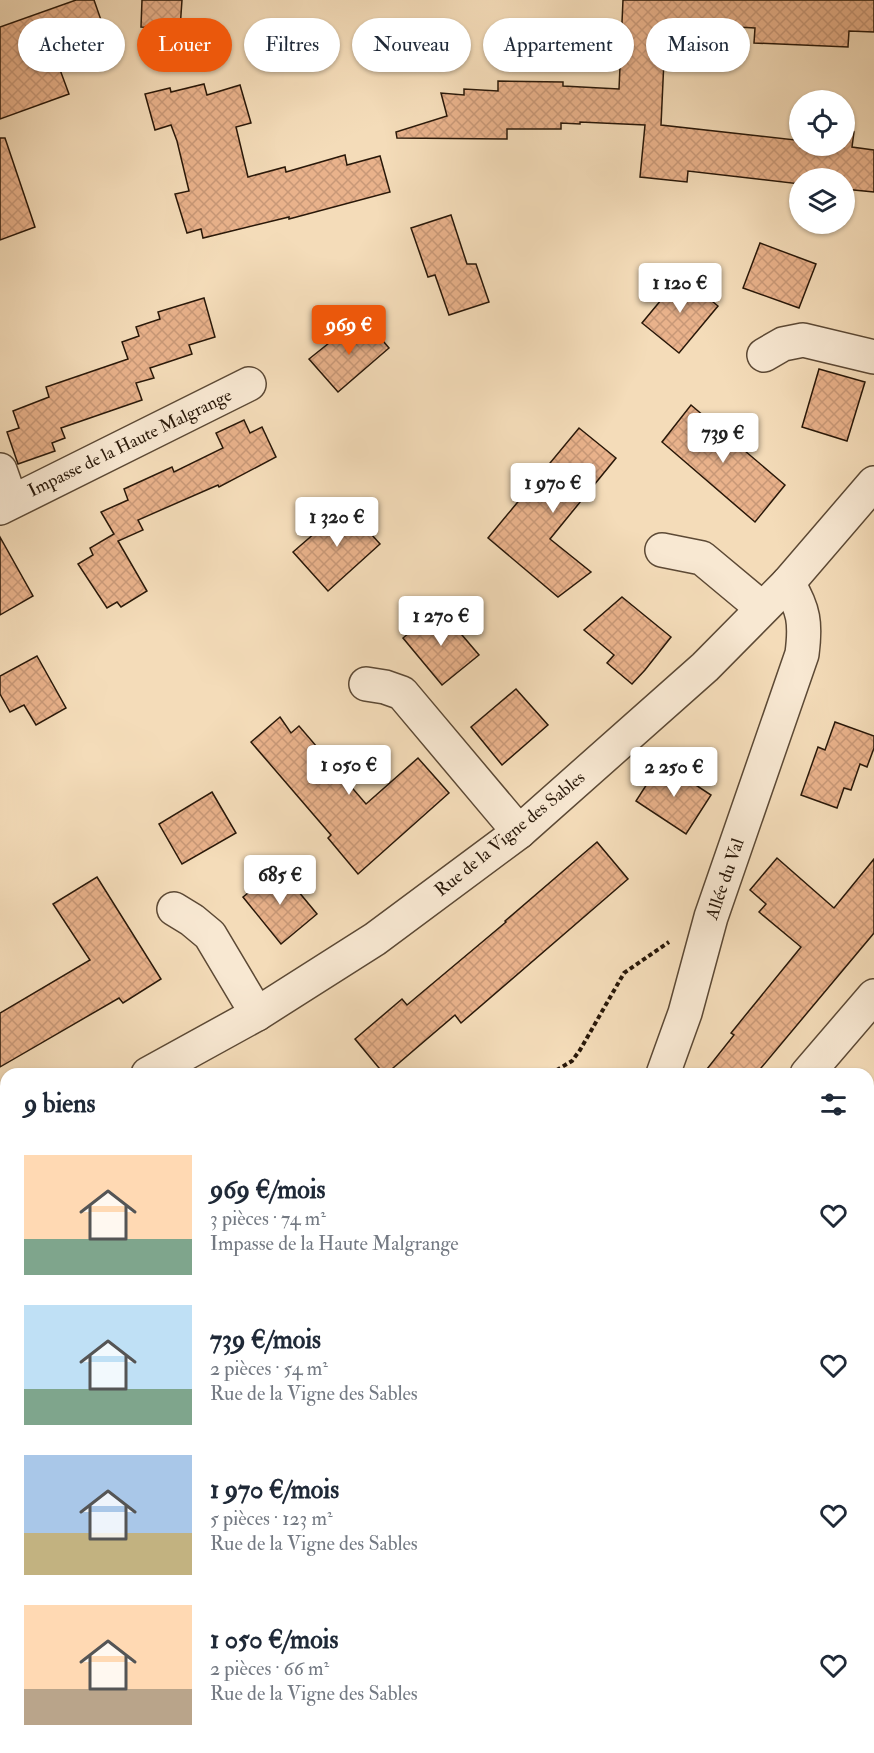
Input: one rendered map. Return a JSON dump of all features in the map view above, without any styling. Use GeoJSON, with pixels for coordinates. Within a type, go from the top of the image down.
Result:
{"type":"FeatureCollection","features":[{"type":"Feature","properties":{"kind":"street"},"geometry":{"type":"LineString","coordinates":[[764,356],[783,344],[803,340],[874,357]]}},
{"type":"Feature","properties":{"kind":"street","name":"Impasse de la Haute Malgrange"},"geometry":{"type":"LineString","coordinates":[[0,470],[5,505],[249,384]]}},
{"type":"Feature","properties":{"kind":"street","name":"Rue de la Vigne des Sables"},"geometry":{"type":"LineString","coordinates":[[159,1068],[256,1014],[375,939],[519,832],[696,675],[788,583],[874,483]]}},
{"type":"Feature","properties":{"kind":"street"},"geometry":{"type":"LineString","coordinates":[[662,550],[702,558],[762,608]]}},
{"type":"Feature","properties":{"kind":"street","name":"Allée du Val"},"geometry":{"type":"LineString","coordinates":[[665,1068],[686,1013],[708,930],[802,654],[805,631],[801,603],[788,583]]}},
{"type":"Feature","properties":{"kind":"street"},"geometry":{"type":"LineString","coordinates":[[366,684],[402,693],[519,832]]}},
{"type":"Feature","properties":{"kind":"street"},"geometry":{"type":"LineString","coordinates":[[174,909],[210,935],[256,1014]]}},
{"type":"Feature","properties":{"kind":"street"},"geometry":{"type":"LineString","coordinates":[[812,1068],[874,996]]}},
{"type":"Feature","properties":{"kind":"path"},"geometry":{"type":"LineString","coordinates":[[560,1068],[572,1061],[580,1050],[624,973],[643,958],[686,932],[695,928],[708,930]]}},
{"type":"Feature","properties":{"kind":"building"},"geometry":{"type":"Polygon","coordinates":[[[76,0],[94,0],[100,18],[25,18],[76,0]]]}},
{"type":"Feature","properties":{"kind":"building"},"geometry":{"type":"Polygon","coordinates":[[[142,0],[182,0],[181,18],[141,18],[142,0]]]}},
{"type":"Feature","properties":{"kind":"building"},"geometry":{"type":"Polygon","coordinates":[[[623,0],[874,0],[874,32],[849,31],[848,47],[754,43],[755,28],[750,28],[750,18],[646,18],[646,72],[663,72],[661,125],[789,139],[789,156],[855,156],[855,147],[874,150],[874,192],[855,190],[855,168],[789,168],[789,183],[688,171],[687,182],[640,177],[645,125],[561,123],[561,129],[507,129],[507,139],[397,138],[396,132],[447,116],[441,93],[464,95],[464,89],[498,91],[498,81],[563,82],[563,86],[619,89],[620,72],[634,72],[634,18],[622,18],[623,0]]]}},
{"type":"Feature","properties":{"kind":"building"},"geometry":{"type":"Polygon","coordinates":[[[18,21],[18,72],[61,72],[69,94],[0,119],[0,27],[18,21]]]}},
{"type":"Feature","properties":{"kind":"building"},"geometry":{"type":"Polygon","coordinates":[[[204,84],[207,95],[240,85],[251,123],[236,127],[248,177],[285,167],[286,172],[345,155],[347,165],[380,156],[390,192],[289,219],[289,217],[203,238],[201,229],[187,233],[175,194],[189,191],[177,141],[171,125],[155,130],[145,94],[170,88],[171,92],[204,84]]]}},
{"type":"Feature","properties":{"kind":"building"},"geometry":{"type":"Polygon","coordinates":[[[0,138],[5,138],[35,227],[0,240],[0,138]]]}},
{"type":"Feature","properties":{"kind":"building"},"geometry":{"type":"Polygon","coordinates":[[[451,215],[467,264],[476,264],[489,302],[449,315],[435,275],[428,277],[411,228],[451,215]]]}},
{"type":"Feature","properties":{"kind":"building"},"geometry":{"type":"Polygon","coordinates":[[[760,243],[816,264],[799,308],[743,288],[760,243]]]}},
{"type":"Feature","properties":{"kind":"building"},"geometry":{"type":"Polygon","coordinates":[[[681,276],[718,306],[679,353],[642,323],[681,276]]]}},
{"type":"Feature","properties":{"kind":"building"},"geometry":{"type":"Polygon","coordinates":[[[204,298],[215,337],[189,345],[192,354],[150,368],[154,378],[136,383],[142,400],[61,428],[65,438],[52,443],[55,451],[18,464],[7,432],[19,428],[13,411],[49,397],[46,387],[128,359],[122,342],[139,336],[136,327],[160,319],[158,312],[204,298]]]}},
{"type":"Feature","properties":{"kind":"building"},"geometry":{"type":"Polygon","coordinates":[[[366,321],[389,348],[338,392],[309,359],[344,331],[348,336],[366,321]]]}},
{"type":"Feature","properties":{"kind":"building"},"geometry":{"type":"Polygon","coordinates":[[[819,369],[865,382],[847,441],[802,427],[819,369]]]}},
{"type":"Feature","properties":{"kind":"building"},"geometry":{"type":"Polygon","coordinates":[[[691,405],[785,485],[755,522],[662,442],[691,405]]]}},
{"type":"Feature","properties":{"kind":"building"},"geometry":{"type":"Polygon","coordinates":[[[244,420],[250,433],[262,427],[276,457],[219,487],[218,485],[138,520],[143,530],[118,541],[147,591],[121,607],[117,602],[107,608],[78,564],[93,555],[90,548],[114,534],[101,512],[128,500],[124,489],[172,467],[174,472],[223,448],[216,433],[244,420]]]}},
{"type":"Feature","properties":{"kind":"building"},"geometry":{"type":"Polygon","coordinates":[[[579,428],[616,458],[550,539],[591,572],[558,597],[488,538],[579,428]]]}},
{"type":"Feature","properties":{"kind":"building"},"geometry":{"type":"Polygon","coordinates":[[[346,506],[380,544],[328,591],[293,552],[346,506]]]}},
{"type":"Feature","properties":{"kind":"building"},"geometry":{"type":"Polygon","coordinates":[[[0,537],[33,596],[0,615],[0,537]]]}},
{"type":"Feature","properties":{"kind":"building"},"geometry":{"type":"Polygon","coordinates":[[[622,597],[671,637],[632,684],[607,663],[614,655],[584,630],[622,597]]]}},
{"type":"Feature","properties":{"kind":"building"},"geometry":{"type":"Polygon","coordinates":[[[439,608],[479,655],[442,685],[403,638],[439,608]]]}},
{"type":"Feature","properties":{"kind":"building"},"geometry":{"type":"Polygon","coordinates":[[[37,656],[66,708],[36,725],[24,705],[10,712],[0,694],[0,676],[37,656]]]}},
{"type":"Feature","properties":{"kind":"building"},"geometry":{"type":"Polygon","coordinates":[[[516,689],[548,725],[502,765],[471,727],[516,689]]]}},
{"type":"Feature","properties":{"kind":"building"},"geometry":{"type":"Polygon","coordinates":[[[280,717],[291,733],[299,726],[366,804],[418,758],[449,793],[358,874],[328,838],[331,835],[251,742],[280,717]]]}},
{"type":"Feature","properties":{"kind":"building"},"geometry":{"type":"Polygon","coordinates":[[[835,722],[874,736],[874,748],[867,767],[860,764],[851,790],[844,788],[837,808],[801,795],[818,747],[825,750],[835,722]]]}},
{"type":"Feature","properties":{"kind":"building"},"geometry":{"type":"Polygon","coordinates":[[[661,762],[711,795],[686,834],[636,801],[661,762]]]}},
{"type":"Feature","properties":{"kind":"building"},"geometry":{"type":"Polygon","coordinates":[[[212,792],[236,833],[182,864],[159,824],[212,792]]]}},
{"type":"Feature","properties":{"kind":"building"},"geometry":{"type":"Polygon","coordinates":[[[597,842],[628,879],[461,1023],[455,1015],[393,1068],[379,1068],[355,1039],[402,999],[407,1005],[597,842]]]}},
{"type":"Feature","properties":{"kind":"building"},"geometry":{"type":"Polygon","coordinates":[[[777,858],[834,908],[874,859],[874,933],[761,1068],[708,1068],[734,1035],[731,1033],[801,947],[759,912],[766,904],[750,890],[777,858]]]}},
{"type":"Feature","properties":{"kind":"building"},"geometry":{"type":"Polygon","coordinates":[[[279,868],[317,914],[281,944],[243,897],[279,868]]]}},
{"type":"Feature","properties":{"kind":"building"},"geometry":{"type":"Polygon","coordinates":[[[97,877],[161,979],[123,1003],[119,998],[0,1067],[0,1013],[90,960],[53,904],[97,877]]]}}]}
